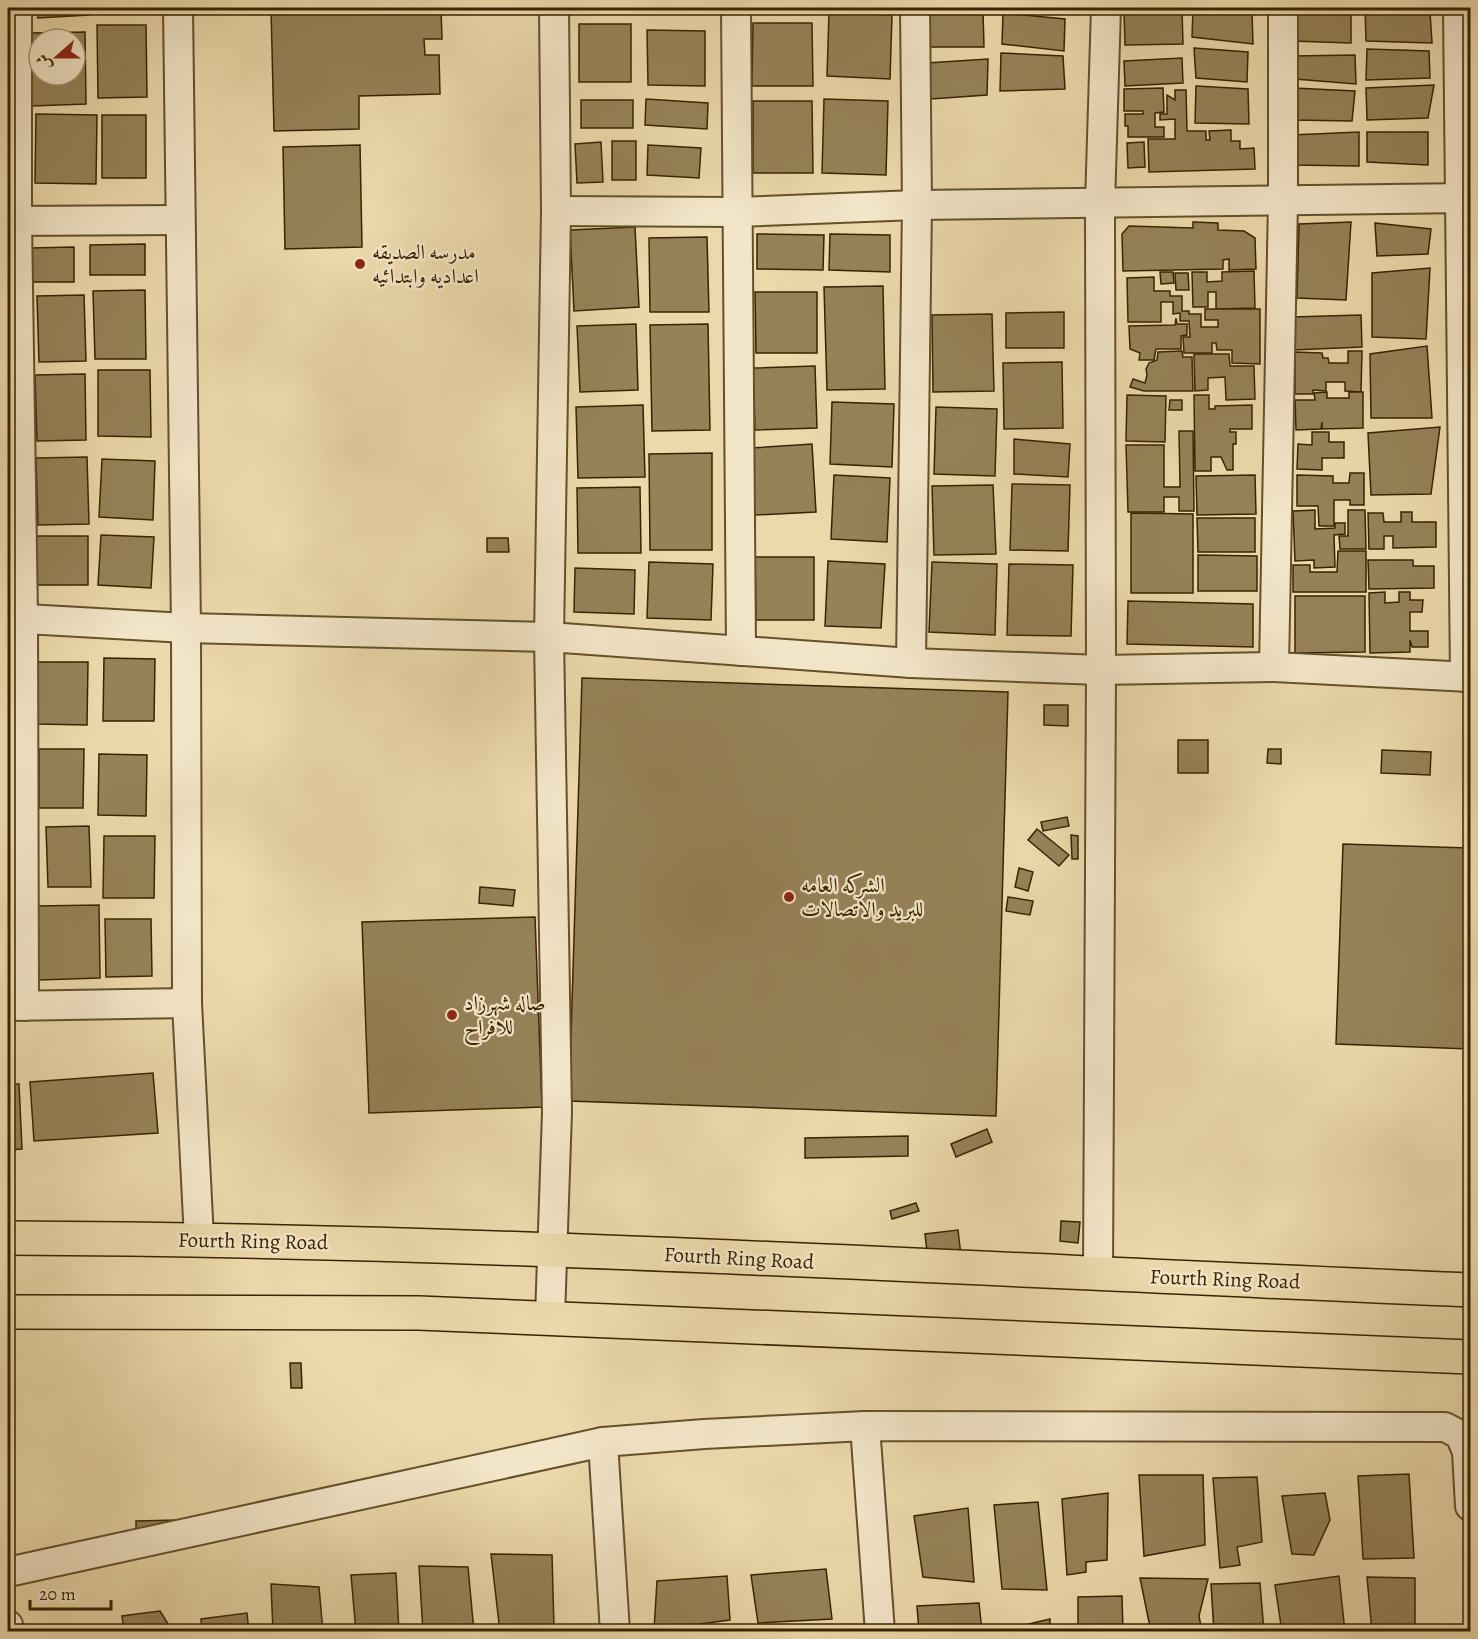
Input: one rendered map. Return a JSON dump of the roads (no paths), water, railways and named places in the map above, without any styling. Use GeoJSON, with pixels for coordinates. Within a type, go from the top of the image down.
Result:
{"type":"FeatureCollection","features":[{"type":"Feature","properties":{"kind":"main road","name":"Fourth Ring Road"},"geometry":{"type":"LineString","coordinates":[[8,1238],[199,1239],[554,1250],[1470,1290]]}},
{"type":"Feature","properties":{"kind":"main road"},"geometry":{"type":"LineString","coordinates":[[8,1312],[419,1313],[1470,1357]]}},
{"type":"Feature","properties":{"kind":"street"},"geometry":{"type":"LineString","coordinates":[[16,8],[12,221],[16,1006],[187,1003]]}},
{"type":"Feature","properties":{"kind":"street"},"geometry":{"type":"LineString","coordinates":[[178,8],[186,628],[187,1003],[199,1239]]}},
{"type":"Feature","properties":{"kind":"street"},"geometry":{"type":"LineString","coordinates":[[550,1318],[557,1112],[549,637],[556,211],[554,8]]}},
{"type":"Feature","properties":{"kind":"street"},"geometry":{"type":"LineString","coordinates":[[736,8],[741,651]]}},
{"type":"Feature","properties":{"kind":"street"},"geometry":{"type":"LineString","coordinates":[[911,663],[917,206],[915,8]]}},
{"type":"Feature","properties":{"kind":"street"},"geometry":{"type":"LineString","coordinates":[[1098,1274],[1101,670],[1100,204],[1106,8]]}},
{"type":"Feature","properties":{"kind":"street"},"geometry":{"type":"LineString","coordinates":[[1274,667],[1283,201],[1283,8]]}},
{"type":"Feature","properties":{"kind":"street"},"geometry":{"type":"LineString","coordinates":[[15,618],[186,628],[549,637],[911,663],[1101,670],[1274,667],[1468,677],[1466,198],[1458,8]]}},
{"type":"Feature","properties":{"kind":"street"},"geometry":{"type":"LineString","coordinates":[[556,211],[736,212],[917,206],[1466,198]]}},
{"type":"Feature","properties":{"kind":"street"},"geometry":{"type":"LineString","coordinates":[[12,221],[179,220]]}},
{"type":"Feature","properties":{"kind":"street"},"geometry":{"type":"LineString","coordinates":[[865,1426],[880,1632]]}},
{"type":"Feature","properties":{"kind":"street"},"geometry":{"type":"LineString","coordinates":[[8,1572],[603,1442],[704,1434],[865,1426],[1445,1427],[1460,1435],[1467,1452],[1470,1506]]}},
{"type":"Feature","properties":{"kind":"street"},"geometry":{"type":"LineString","coordinates":[[603,1442],[615,1632]]}},
{"type":"Feature","properties":{"kind":"street"},"geometry":{"type":"LineString","coordinates":[[8,1625],[8,1632]]}},
{"type":"Feature","properties":{"kind":"place","name":"مدرسه الصديقه اعداديه وابتدائيه"},"geometry":{"type":"Point","coordinates":[360,264]}},
{"type":"Feature","properties":{"kind":"place","name":"الشركه العامه للبريد والاتصالات"},"geometry":{"type":"Point","coordinates":[789,897]}},
{"type":"Feature","properties":{"kind":"place","name":"صاله شهرزاد للافراح"},"geometry":{"type":"Point","coordinates":[452,1015]}}]}
